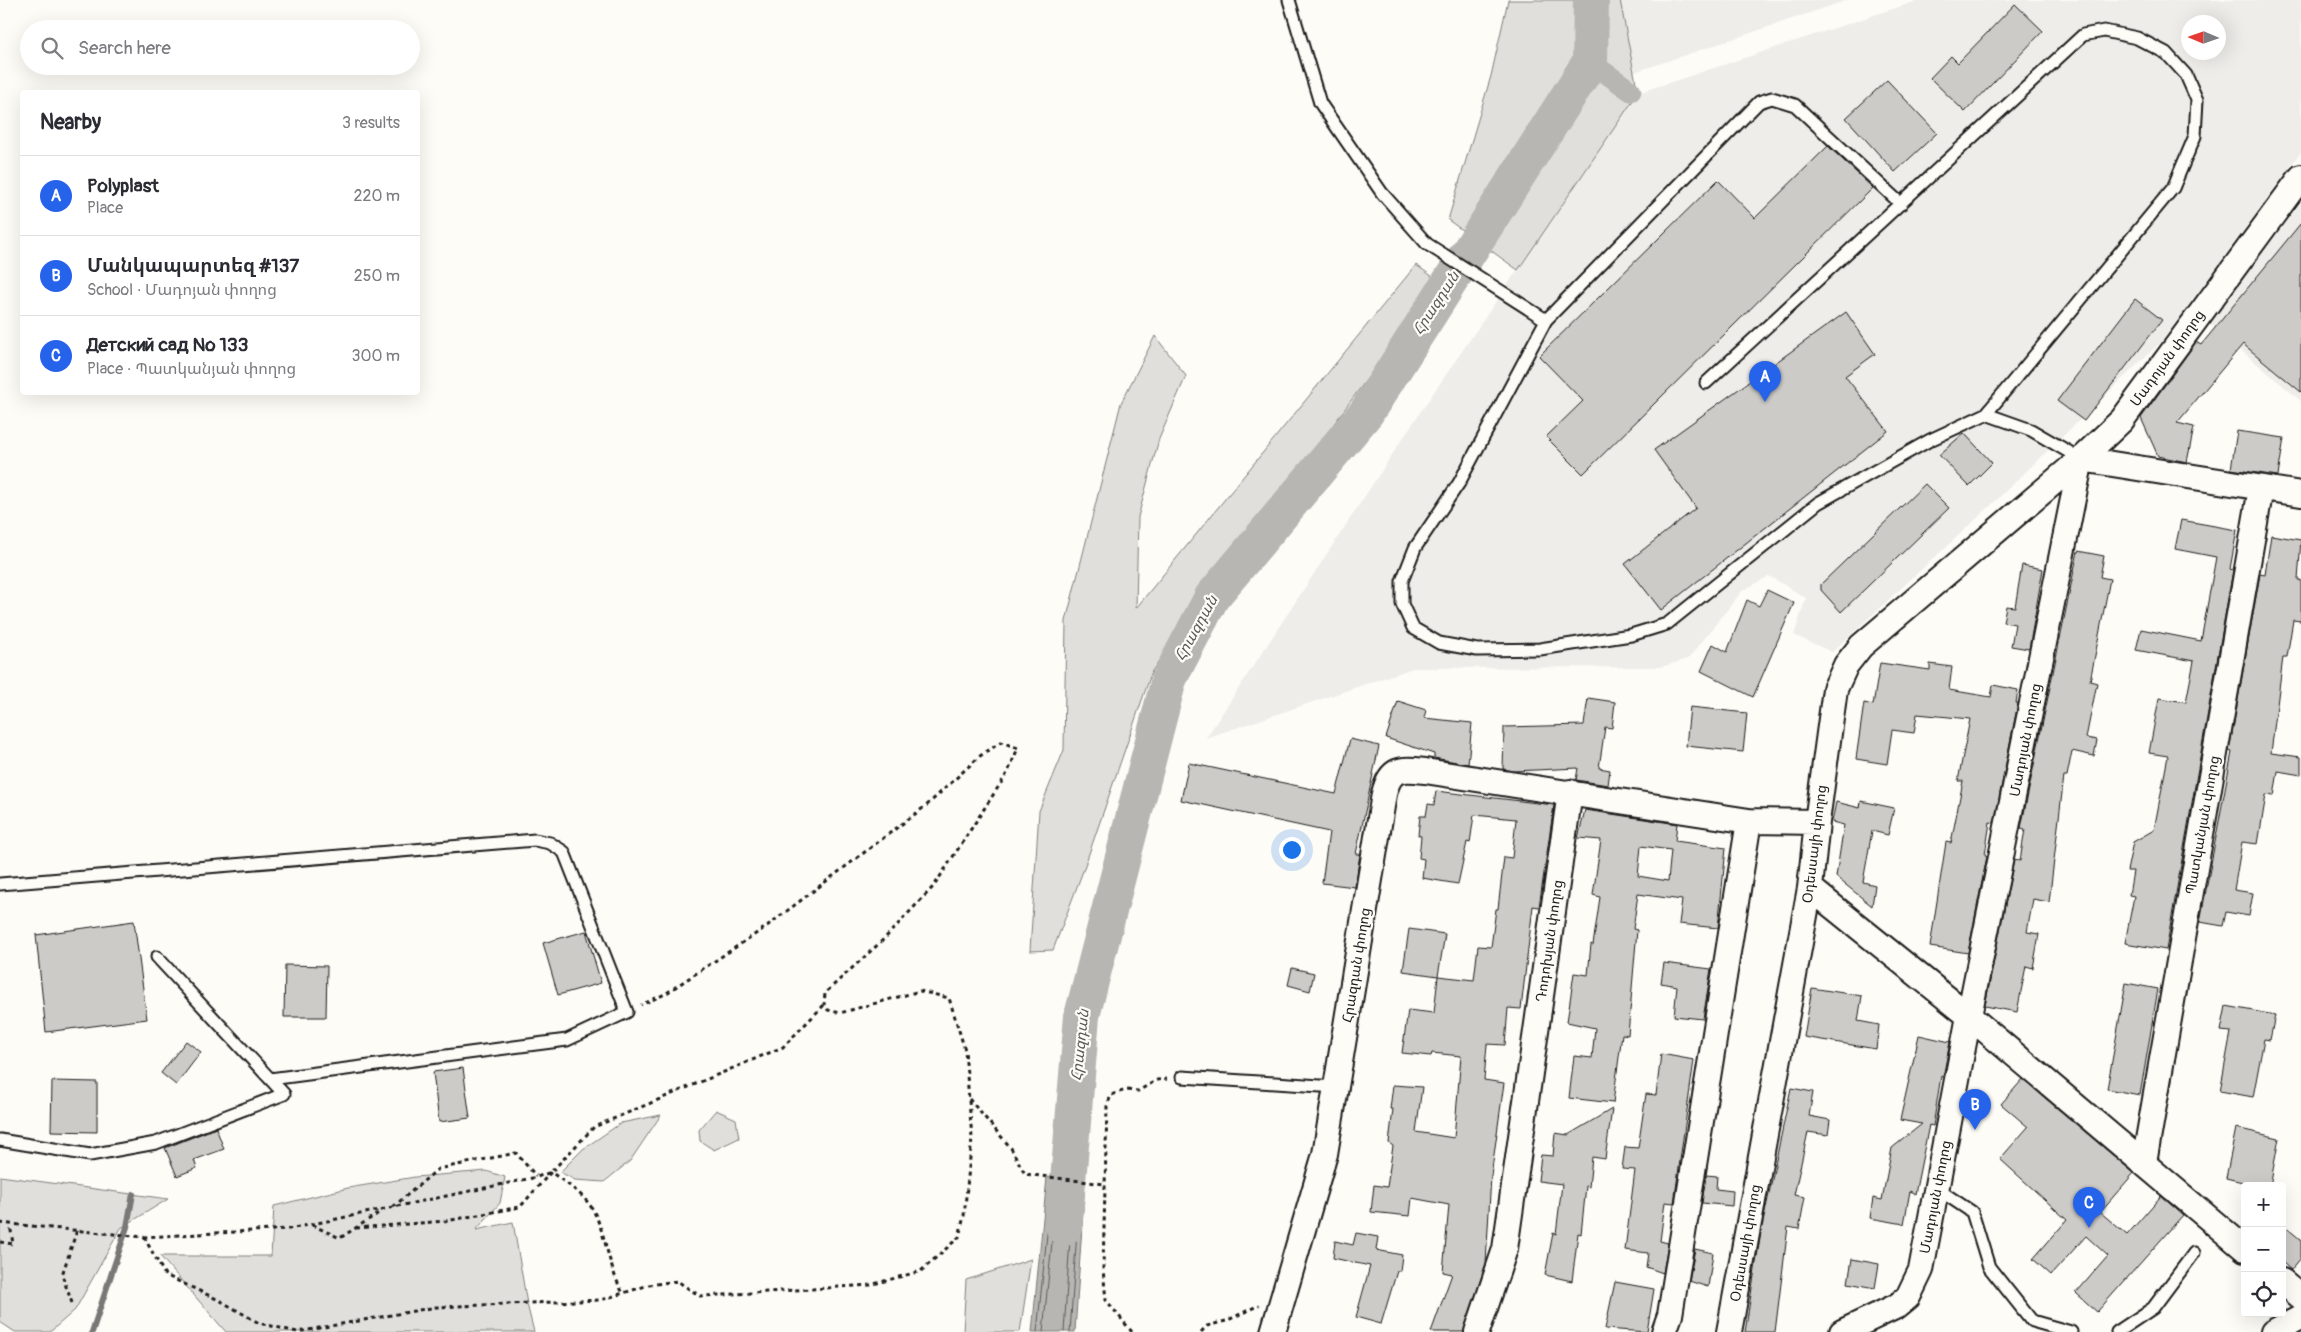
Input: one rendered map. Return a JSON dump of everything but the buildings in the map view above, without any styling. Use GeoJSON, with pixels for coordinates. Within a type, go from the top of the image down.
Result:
{"type":"FeatureCollection","features":[{"type":"Feature","properties":{"kind":"street","name":"Մադոյան փողոց"},"geometry":{"type":"LineString","coordinates":[[1842,1332],[1897,1306],[1908,1297],[1921,1270],[1969,1016],[2082,459],[2122,420],[2301,177]]}},
{"type":"Feature","properties":{"kind":"street"},"geometry":{"type":"LineString","coordinates":[[2082,459],[2301,494]]}},
{"type":"Feature","properties":{"kind":"street","name":"Օդեսսայի փողոց"},"geometry":{"type":"LineString","coordinates":[[1729,1332],[1810,888],[1816,822],[1836,689],[1846,665],[1861,646],[2082,459]]}},
{"type":"Feature","properties":{"kind":"street","name":"Պատկանյան փողոց"},"geometry":{"type":"LineString","coordinates":[[2144,1163],[2261,488]]}},
{"type":"Feature","properties":{"kind":"street","name":"Հրազդան փողոց"},"geometry":{"type":"LineString","coordinates":[[1273,1332],[1325,1154],[1387,781],[1395,772],[1412,770],[1570,792]]}},
{"type":"Feature","properties":{"kind":"street"},"geometry":{"type":"LineString","coordinates":[[1570,792],[1749,821],[1816,822]]}},
{"type":"Feature","properties":{"kind":"street","name":"Դոդոխյան փողոց"},"geometry":{"type":"LineString","coordinates":[[1477,1332],[1505,1250],[1570,792]]}},
{"type":"Feature","properties":{"kind":"street"},"geometry":{"type":"LineString","coordinates":[[1664,1332],[1670,1316],[1749,821]]}},
{"type":"Feature","properties":{"kind":"street"},"geometry":{"type":"LineString","coordinates":[[1810,888],[1969,1016],[2241,1246]]}},
{"type":"Feature","properties":{"kind":"street"},"geometry":{"type":"LineString","coordinates":[[2286,1284],[2301,1297]]}},
{"type":"Feature","properties":{"kind":"street"},"geometry":{"type":"LineString","coordinates":[[2273,1332],[2301,1317]]}},
{"type":"Feature","properties":{"kind":"lane"},"geometry":{"type":"LineString","coordinates":[[1289,0],[1320,103],[1382,194],[1427,244],[1546,320]]}},
{"type":"Feature","properties":{"kind":"lane"},"geometry":{"type":"LineString","coordinates":[[1706,383],[1901,204],[2083,35],[2104,31],[2137,38],[2166,53],[2186,74],[2197,100],[2194,136],[2173,188],[1986,414],[1930,440],[1818,503],[1667,624],[1630,635],[1540,649],[1477,650],[1439,643],[1413,628],[1402,604],[1402,581],[1415,548],[1460,483],[1546,320],[1758,102],[1772,98],[1794,105],[1901,204]]}},
{"type":"Feature","properties":{"kind":"lane"},"geometry":{"type":"LineString","coordinates":[[1986,414],[2031,430],[2082,459]]}},
{"type":"Feature","properties":{"kind":"lane"},"geometry":{"type":"LineString","coordinates":[[0,884],[535,840],[550,843],[564,852],[626,1012],[566,1040],[270,1079]]}},
{"type":"Feature","properties":{"kind":"lane"},"geometry":{"type":"LineString","coordinates":[[0,1140],[90,1155],[156,1143],[284,1094],[157,957]]}},
{"type":"Feature","properties":{"kind":"lane"},"geometry":{"type":"LineString","coordinates":[[1182,1077],[1336,1087]]}},
{"type":"Feature","properties":{"kind":"lane"},"geometry":{"type":"LineString","coordinates":[[1936,1188],[1972,1212],[1989,1267],[2032,1321],[2071,1332]]}},
{"type":"Feature","properties":{"kind":"lane"},"geometry":{"type":"LineString","coordinates":[[2117,1332],[2153,1308],[2194,1253]]}},
{"type":"Feature","properties":{"kind":"path"},"geometry":{"type":"LineString","coordinates":[[356,1228],[446,1221],[520,1207],[594,1127],[783,1047],[824,1005],[825,993],[884,939],[934,886],[1008,772],[1018,748],[1001,742],[980,756],[927,805],[763,929],[665,994],[626,1012]]}},
{"type":"Feature","properties":{"kind":"path"},"geometry":{"type":"LineString","coordinates":[[144,1237],[165,1275],[221,1301],[259,1323],[298,1332],[436,1308],[601,1300],[649,1285],[677,1281],[700,1296],[860,1286],[921,1271],[960,1237],[972,1138],[965,1050],[949,998],[920,991],[840,1013],[828,1010],[824,1005]]}},
{"type":"Feature","properties":{"kind":"path"},"geometry":{"type":"LineString","coordinates":[[1132,1332],[1106,1300],[1103,1269],[1106,1106],[1111,1095],[1126,1090],[1138,1091],[1157,1080],[1182,1077]]}},
{"type":"Feature","properties":{"kind":"path"},"geometry":{"type":"LineString","coordinates":[[969,1099],[1011,1148],[1025,1174],[1105,1184]]}},
{"type":"Feature","properties":{"kind":"path"},"geometry":{"type":"LineString","coordinates":[[392,1208],[438,1169],[516,1153],[537,1177]]}},
{"type":"Feature","properties":{"kind":"path"},"geometry":{"type":"LineString","coordinates":[[0,1223],[144,1237],[289,1229],[537,1177],[551,1172]]}},
{"type":"Feature","properties":{"kind":"path"},"geometry":{"type":"LineString","coordinates":[[551,1172],[594,1210],[605,1240],[613,1275],[623,1293]]}},
{"type":"Feature","properties":{"kind":"path"},"geometry":{"type":"LineString","coordinates":[[311,1225],[340,1238],[384,1210]]}},
{"type":"Feature","properties":{"kind":"path"},"geometry":{"type":"LineString","coordinates":[[0,1242],[13,1244],[10,1224]]}},
{"type":"Feature","properties":{"kind":"path"},"geometry":{"type":"LineString","coordinates":[[72,1304],[62,1275],[77,1230]]}},
{"type":"Feature","properties":{"kind":"path"},"geometry":{"type":"LineString","coordinates":[[1201,1332],[1207,1326],[1226,1321],[1285,1292]]}},
{"type":"Feature","properties":{"kind":"shaded area"},"geometry":{"type":"Polygon","coordinates":[[[1508,0],[1620,0],[1638,93],[1518,270],[1448,220],[1491,76],[1508,0]]]}},
{"type":"Feature","properties":{"kind":"shaded area"},"geometry":{"type":"Polygon","coordinates":[[[1619,0],[1848,0],[1632,73],[1619,0]]]}},
{"type":"Feature","properties":{"kind":"shaded area"},"geometry":{"type":"Polygon","coordinates":[[[1920,0],[2301,0],[2301,152],[2162,341],[1986,510],[1832,652],[1794,635],[1806,598],[1769,576],[1742,591],[1688,659],[1661,667],[1413,668],[1206,738],[1411,426],[1638,93],[1920,0]]]}},
{"type":"Feature","properties":{"kind":"shaded area"},"geometry":{"type":"Polygon","coordinates":[[[2301,202],[2301,401],[2209,323],[2301,202]]]}},
{"type":"Feature","properties":{"kind":"shaded area"},"geometry":{"type":"Polygon","coordinates":[[[1416,265],[1439,281],[1152,671],[1083,871],[1053,950],[1030,951],[1039,811],[1064,750],[1066,621],[1121,403],[1155,336],[1186,376],[1159,439],[1138,517],[1136,608],[1416,265]]]}},
{"type":"Feature","properties":{"kind":"shaded area"},"geometry":{"type":"Polygon","coordinates":[[[716,1110],[736,1119],[739,1138],[714,1150],[700,1141],[699,1130],[716,1110]]]}},
{"type":"Feature","properties":{"kind":"shaded area"},"geometry":{"type":"Polygon","coordinates":[[[661,1115],[630,1161],[604,1182],[575,1180],[560,1172],[583,1149],[621,1123],[661,1115]]]}},
{"type":"Feature","properties":{"kind":"shaded area"},"geometry":{"type":"Polygon","coordinates":[[[486,1171],[505,1177],[500,1203],[476,1230],[513,1222],[527,1304],[534,1332],[226,1332],[160,1256],[271,1256],[274,1206],[348,1188],[415,1177],[486,1171]]]}},
{"type":"Feature","properties":{"kind":"shaded area"},"geometry":{"type":"Polygon","coordinates":[[[0,1176],[168,1199],[121,1228],[75,1310],[50,1332],[15,1332],[0,1322],[0,1176]]]}},
{"type":"Feature","properties":{"kind":"shaded area"},"geometry":{"type":"Polygon","coordinates":[[[1031,1259],[1020,1332],[963,1332],[966,1280],[1031,1259]]]}},
{"type":"Feature","properties":{"kind":"water"},"geometry":{"type":"Polygon","coordinates":[[[1047,1177],[1085,1181],[1075,1332],[1032,1332],[1047,1177]]]}},
{"type":"Feature","properties":{"kind":"waterway","name":"Հրազդան"},"geometry":{"type":"LineString","coordinates":[[1064,1228],[1082,1016],[1169,679],[1212,597],[1366,413],[1590,62],[1591,0]]}},
{"type":"Feature","properties":{"kind":"waterway"},"geometry":{"type":"LineString","coordinates":[[1590,62],[1631,91]]}},
{"type":"Feature","properties":{"kind":"waterway"},"geometry":{"type":"LineString","coordinates":[[92,1332],[127,1227],[133,1194]]}},
{"type":"Feature","properties":{"kind":"place","name":"Polyplast"},"geometry":{"type":"Point","coordinates":[1765,402]}},
{"type":"Feature","properties":{"kind":"place","name":"Մանկապարտեզ #137"},"geometry":{"type":"Point","coordinates":[1975,1130]}},
{"type":"Feature","properties":{"kind":"place","name":"Детский сад № 133"},"geometry":{"type":"Point","coordinates":[2089,1228]}}]}
